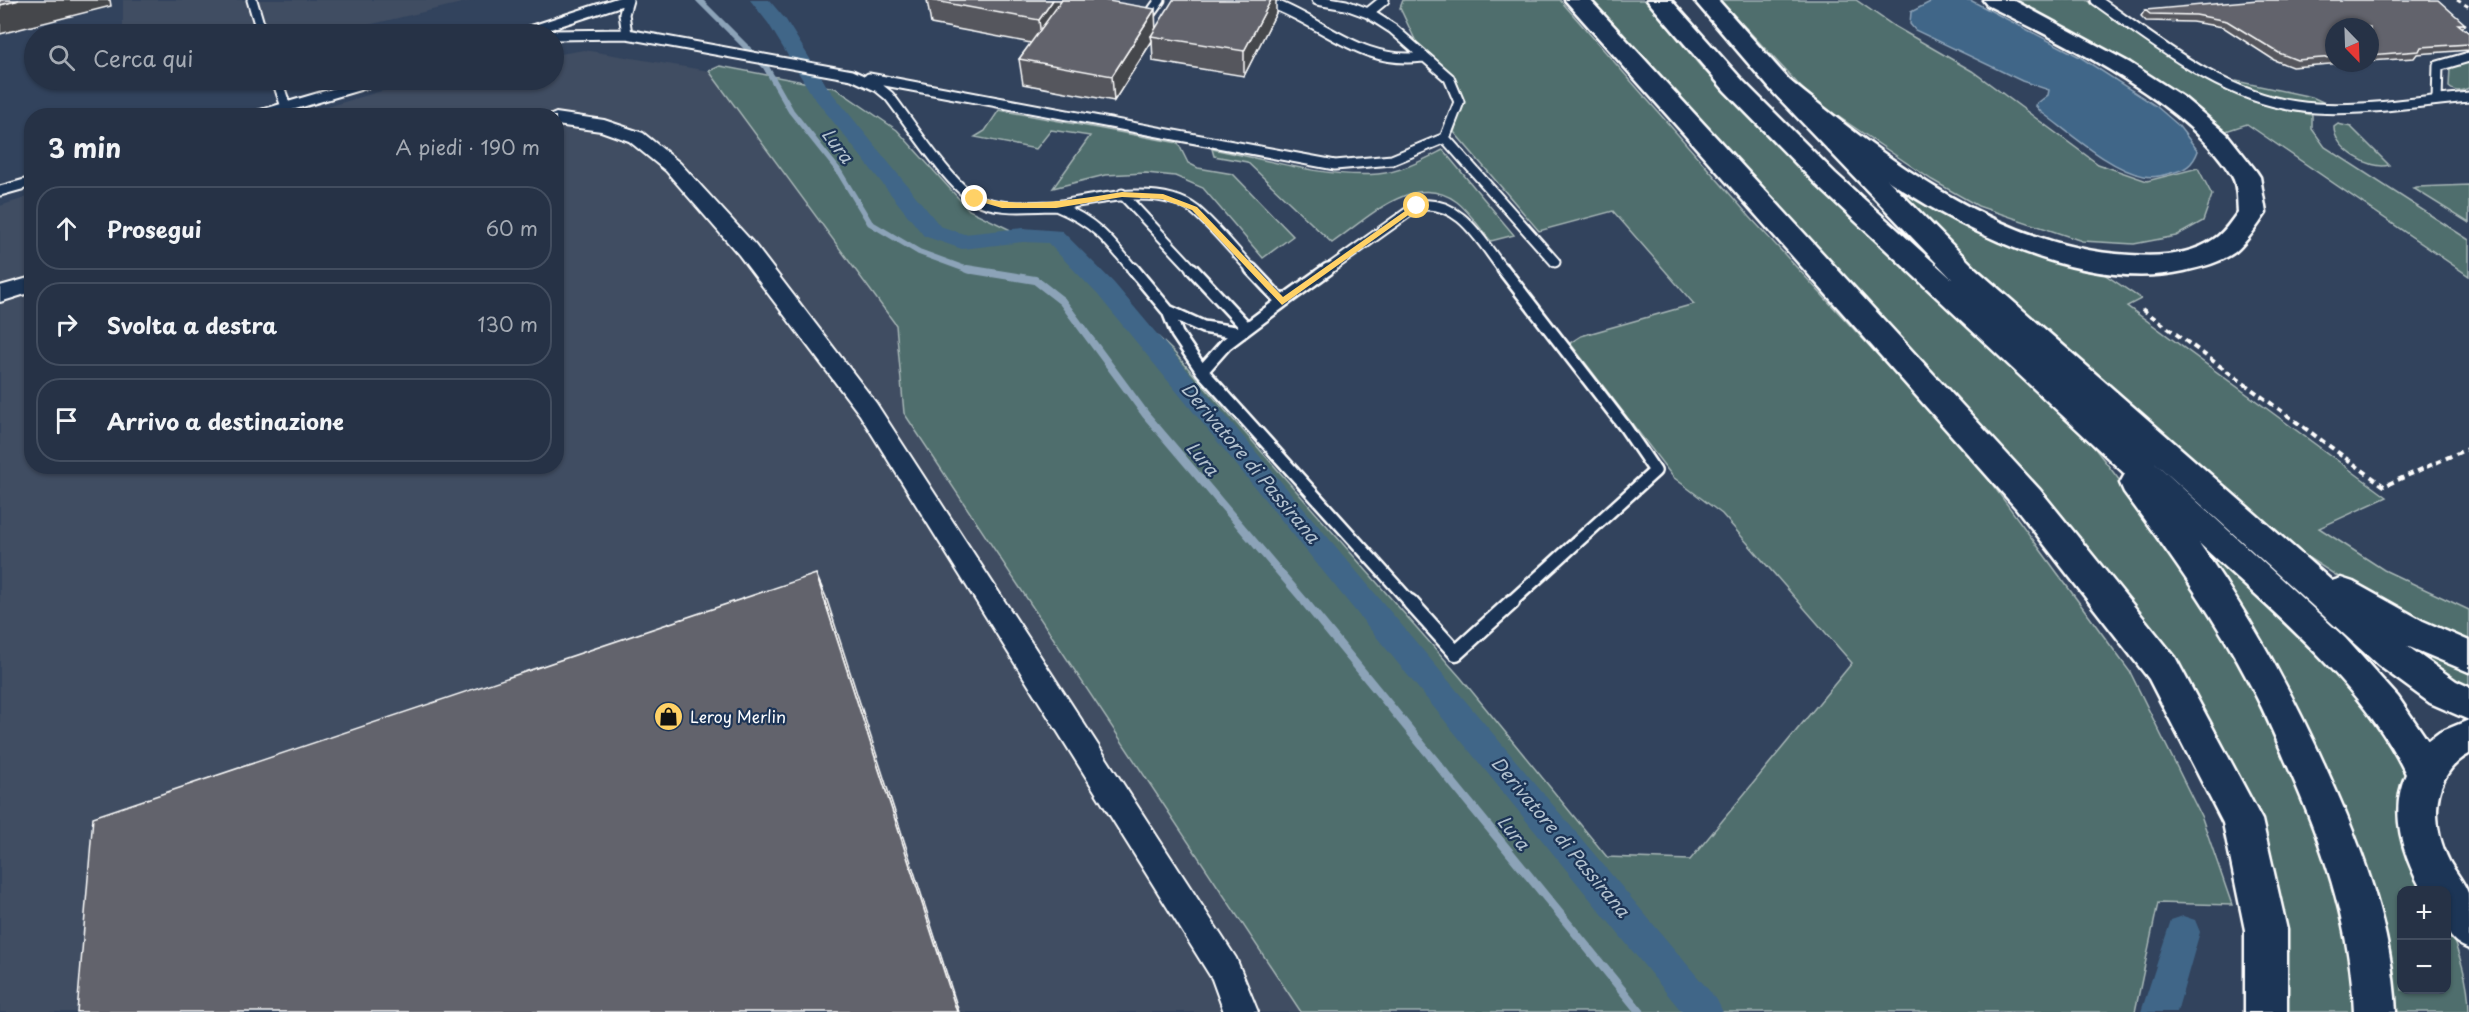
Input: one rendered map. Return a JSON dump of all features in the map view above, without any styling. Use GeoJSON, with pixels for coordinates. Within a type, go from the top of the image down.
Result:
{"type":"FeatureCollection","features":[{"type":"Feature","properties":{"kind":"main road"},"geometry":{"type":"LineString","coordinates":[[1577,0],[2028,499],[2162,668],[2242,820],[2266,930],[2266,1012]]}},
{"type":"Feature","properties":{"kind":"main road"},"geometry":{"type":"LineString","coordinates":[[1659,0],[1734,86],[1826,178],[2242,561],[2335,651],[2416,750],[2425,773]]}},
{"type":"Feature","properties":{"kind":"main road"},"geometry":{"type":"LineString","coordinates":[[1706,0],[1781,86],[1966,276],[2391,654],[2443,692],[2469,704]]}},
{"type":"Feature","properties":{"kind":"main road"},"geometry":{"type":"LineString","coordinates":[[1781,86],[1854,146],[1915,187],[1984,225],[2029,243],[2085,259],[2145,265],[2192,260],[2218,251],[2237,238],[2248,224],[2252,194],[2244,172],[2209,130],[2155,88],[2119,65],[1995,0]]}},
{"type":"Feature","properties":{"kind":"main road"},"geometry":{"type":"LineString","coordinates":[[2079,411],[2156,510],[2262,672],[2334,830],[2360,905],[2375,989],[2375,1012]]}},
{"type":"Feature","properties":{"kind":"main road"},"geometry":{"type":"LineString","coordinates":[[2264,542],[2338,591],[2410,631],[2469,657]]}},
{"type":"Feature","properties":{"kind":"main road"},"geometry":{"type":"LineString","coordinates":[[2458,915],[2432,873],[2419,834],[2417,801],[2425,773],[2447,747],[2469,737]]}},
{"type":"Feature","properties":{"kind":"street"},"geometry":{"type":"LineString","coordinates":[[564,120],[604,126],[636,137],[673,167],[747,250],[868,409],[1224,969],[1241,1012]]}},
{"type":"Feature","properties":{"kind":"street"},"geometry":{"type":"LineString","coordinates":[[0,294],[24,286]]}},
{"type":"Feature","properties":{"kind":"lane"},"geometry":{"type":"LineString","coordinates":[[252,0],[259,24]]}},
{"type":"Feature","properties":{"kind":"lane"},"geometry":{"type":"LineString","coordinates":[[552,24],[627,0],[624,14],[627,34]]}},
{"type":"Feature","properties":{"kind":"lane"},"geometry":{"type":"LineString","coordinates":[[1142,26],[1160,0]]}},
{"type":"Feature","properties":{"kind":"lane"},"geometry":{"type":"LineString","coordinates":[[564,35],[627,34],[1335,165],[1376,165],[1422,150],[1445,138],[1459,102],[1449,78],[1393,29],[1368,13],[1346,4],[1317,0]]}},
{"type":"Feature","properties":{"kind":"lane"},"geometry":{"type":"LineString","coordinates":[[1368,13],[1384,0]]}},
{"type":"Feature","properties":{"kind":"lane"},"geometry":{"type":"LineString","coordinates":[[2096,0],[2226,84],[2268,101],[2303,108],[2327,109],[2469,97]]}},
{"type":"Feature","properties":{"kind":"lane"},"geometry":{"type":"LineString","coordinates":[[1278,6],[1302,14],[1361,52],[1392,59],[1423,57]]}},
{"type":"Feature","properties":{"kind":"lane"},"geometry":{"type":"LineString","coordinates":[[2437,100],[2438,66],[2469,57]]}},
{"type":"Feature","properties":{"kind":"lane"},"geometry":{"type":"LineString","coordinates":[[852,75],[878,87],[889,96],[959,187],[975,199],[1002,206],[1056,206],[1122,194],[1163,197],[1194,208],[1282,302]]}},
{"type":"Feature","properties":{"kind":"lane"},"geometry":{"type":"LineString","coordinates":[[280,90],[286,107]]}},
{"type":"Feature","properties":{"kind":"lane"},"geometry":{"type":"LineString","coordinates":[[283,108],[344,90]]}},
{"type":"Feature","properties":{"kind":"lane"},"geometry":{"type":"LineString","coordinates":[[1445,138],[1555,262]]}},
{"type":"Feature","properties":{"kind":"lane"},"geometry":{"type":"LineString","coordinates":[[0,191],[24,184]]}},
{"type":"Feature","properties":{"kind":"lane"},"geometry":{"type":"LineString","coordinates":[[1122,194],[1244,331]]}},
{"type":"Feature","properties":{"kind":"lane"},"geometry":{"type":"LineString","coordinates":[[1056,206],[1078,215],[1101,231],[1168,311],[1177,334],[1202,370],[1456,652],[1655,471],[1618,418],[1465,220],[1440,203],[1430,202],[1417,206],[1226,344],[1202,370]]}},
{"type":"Feature","properties":{"kind":"lane"},"geometry":{"type":"LineString","coordinates":[[1168,311],[1194,326],[1209,331],[1244,331]]}},
{"type":"Feature","properties":{"kind":"path"},"geometry":{"type":"LineString","coordinates":[[2457,0],[2469,7]]}},
{"type":"Feature","properties":{"kind":"path"},"geometry":{"type":"LineString","coordinates":[[2142,309],[2384,486],[2469,448]]}},
{"type":"Feature","properties":{"kind":"shaded area"},"geometry":{"type":"Polygon","coordinates":[[[123,0],[474,0],[372,24],[123,24],[123,0]]]}},
{"type":"Feature","properties":{"kind":"shaded area"},"geometry":{"type":"Polygon","coordinates":[[[1934,0],[1970,0],[2080,57],[2156,106],[2178,125],[2198,151],[2194,160],[2180,170],[2151,177],[2131,172],[2104,158],[2041,112],[2035,105],[2048,95],[2049,90],[2022,81],[1915,30],[1910,24],[1911,12],[1934,0]]]}},
{"type":"Feature","properties":{"kind":"shaded area"},"geometry":{"type":"Polygon","coordinates":[[[584,50],[709,71],[896,325],[904,413],[1301,1012],[0,1012],[0,206],[24,198],[24,474],[564,474],[564,108],[324,108],[385,90],[564,90],[564,53],[584,50]]]}},
{"type":"Feature","properties":{"kind":"green space"},"geometry":{"type":"Polygon","coordinates":[[[1403,0],[1560,0],[1750,217],[1973,458],[2130,672],[2202,818],[2232,905],[2158,903],[2135,1012],[1301,1012],[904,413],[896,325],[709,71],[720,66],[835,88],[897,130],[969,210],[1023,236],[1063,245],[1173,351],[1461,678],[1607,857],[1690,860],[1852,663],[1722,514],[1673,477],[1570,343],[1581,336],[1694,304],[1613,211],[1539,231],[1454,132],[1463,101],[1451,76],[1419,48],[1400,8],[1403,0]]]}},
{"type":"Feature","properties":{"kind":"green space"},"geometry":{"type":"Polygon","coordinates":[[[1585,0],[1646,0],[1701,67],[1802,169],[2067,414],[2115,474],[2207,606],[2246,672],[2274,729],[2309,815],[2337,897],[2349,954],[2353,1012],[2283,1012],[2174,667],[1585,0]]]}},
{"type":"Feature","properties":{"kind":"green space"},"geometry":{"type":"Polygon","coordinates":[[[1720,0],[1856,0],[1894,26],[1972,71],[2098,164],[2147,181],[2198,168],[2212,195],[2203,221],[2176,236],[2134,244],[2082,241],[1978,206],[1932,180],[1811,98],[1720,0]]]}},
{"type":"Feature","properties":{"kind":"green space"},"geometry":{"type":"Polygon","coordinates":[[[2006,0],[2087,0],[2222,87],[2252,101],[2312,115],[2312,129],[2325,147],[2469,240],[2469,276],[2247,124],[2220,133],[2006,0]]]}},
{"type":"Feature","properties":{"kind":"green space"},"geometry":{"type":"Polygon","coordinates":[[[2469,61],[2469,88],[2459,91],[2451,89],[2449,87],[2450,68],[2469,61]]]}},
{"type":"Feature","properties":{"kind":"green space"},"geometry":{"type":"Polygon","coordinates":[[[2236,81],[2312,97],[2325,103],[2303,104],[2279,100],[2234,83],[2236,81]]]}},
{"type":"Feature","properties":{"kind":"green space"},"geometry":{"type":"Polygon","coordinates":[[[999,110],[1178,143],[1188,163],[1198,168],[1233,174],[1293,236],[1263,258],[1203,188],[1175,176],[1146,173],[1105,175],[1053,188],[1090,136],[1051,130],[1036,149],[975,137],[985,131],[999,110]]]}},
{"type":"Feature","properties":{"kind":"green space"},"geometry":{"type":"Polygon","coordinates":[[[2338,124],[2351,127],[2389,165],[2373,165],[2346,150],[2335,135],[2334,127],[2338,124]]]}},
{"type":"Feature","properties":{"kind":"green space"},"geometry":{"type":"Polygon","coordinates":[[[1212,149],[1294,167],[1357,174],[1395,171],[1443,150],[1514,235],[1491,241],[1457,202],[1441,194],[1424,192],[1392,201],[1332,243],[1247,162],[1214,156],[1212,149]]]}},
{"type":"Feature","properties":{"kind":"green space"},"geometry":{"type":"Polygon","coordinates":[[[1873,168],[2095,268],[2141,299],[2127,306],[2387,497],[2319,528],[2384,570],[2469,610],[2469,647],[2348,583],[2273,535],[1976,274],[1873,168]]]}},
{"type":"Feature","properties":{"kind":"green space"},"geometry":{"type":"Polygon","coordinates":[[[2469,185],[2469,223],[2413,188],[2417,187],[2469,185]]]}},
{"type":"Feature","properties":{"kind":"green space"},"geometry":{"type":"Polygon","coordinates":[[[2138,477],[2286,617],[2373,713],[2407,767],[2401,800],[2402,831],[2411,860],[2425,886],[2397,886],[2397,994],[2451,994],[2451,933],[2462,967],[2469,1012],[2395,1012],[2378,909],[2138,477]]]}},
{"type":"Feature","properties":{"kind":"green space"},"geometry":{"type":"Polygon","coordinates":[[[2408,637],[2469,665],[2469,696],[2398,651],[2408,637]]]}},
{"type":"Feature","properties":{"kind":"building"},"geometry":{"type":"Polygon","coordinates":[[[0,0],[19,0],[0,5],[0,0]]]}},
{"type":"Feature","properties":{"kind":"building"},"geometry":{"type":"Polygon","coordinates":[[[930,0],[1053,0],[1039,20],[930,0]]]}},
{"type":"Feature","properties":{"kind":"building"},"geometry":{"type":"Polygon","coordinates":[[[1062,0],[1103,0],[1155,9],[1112,76],[1019,59],[1062,0]]]}},
{"type":"Feature","properties":{"kind":"building"},"geometry":{"type":"Polygon","coordinates":[[[1173,0],[1271,0],[1244,51],[1151,36],[1173,0]]]}},
{"type":"Feature","properties":{"kind":"building"},"geometry":{"type":"Polygon","coordinates":[[[2258,0],[2438,0],[2465,24],[2458,24],[2469,33],[2469,44],[2421,47],[2419,51],[2379,54],[2379,18],[2325,18],[2325,58],[2297,60],[2279,53],[2227,21],[2196,15],[2150,14],[2145,10],[2258,0]]]}},
{"type":"Feature","properties":{"kind":"building","name":"Leroy Merlin"},"geometry":{"type":"Polygon","coordinates":[[[816,574],[957,1012],[77,1012],[93,817],[816,574]]]}},
{"type":"Feature","properties":{"kind":"waterway","name":"Lura"},"geometry":{"type":"LineString","coordinates":[[699,0],[766,67],[791,111],[838,170],[870,223],[919,252],[971,271]]}},
{"type":"Feature","properties":{"kind":"waterway","name":"Derivatore di Passirana"},"geometry":{"type":"LineString","coordinates":[[759,0],[776,20],[819,91],[932,231],[962,242],[1023,235],[1054,236],[1106,289],[1705,1012]]}},
{"type":"Feature","properties":{"kind":"waterway","name":"Lura"},"geometry":{"type":"LineString","coordinates":[[967,269],[1035,280],[1062,301],[1146,415],[1306,603]]}},
{"type":"Feature","properties":{"kind":"waterway","name":"Lura"},"geometry":{"type":"LineString","coordinates":[[1305,602],[1640,1012]]}},
{"type":"Feature","properties":{"kind":"waterway","name":"Derivatore di Passirana"},"geometry":{"type":"LineString","coordinates":[[2159,1012],[2183,932]]}},
{"type":"Feature","properties":{"kind":"place","name":"Leroy Merlin"},"geometry":{"type":"Point","coordinates":[669,717]}},
{"type":"Feature","properties":{"kind":"route"},"geometry":{"type":"LineString","coordinates":[[975,199],[1002,206],[1056,206],[1122,194],[1163,197],[1194,208],[1282,302],[1417,206]]}}]}
